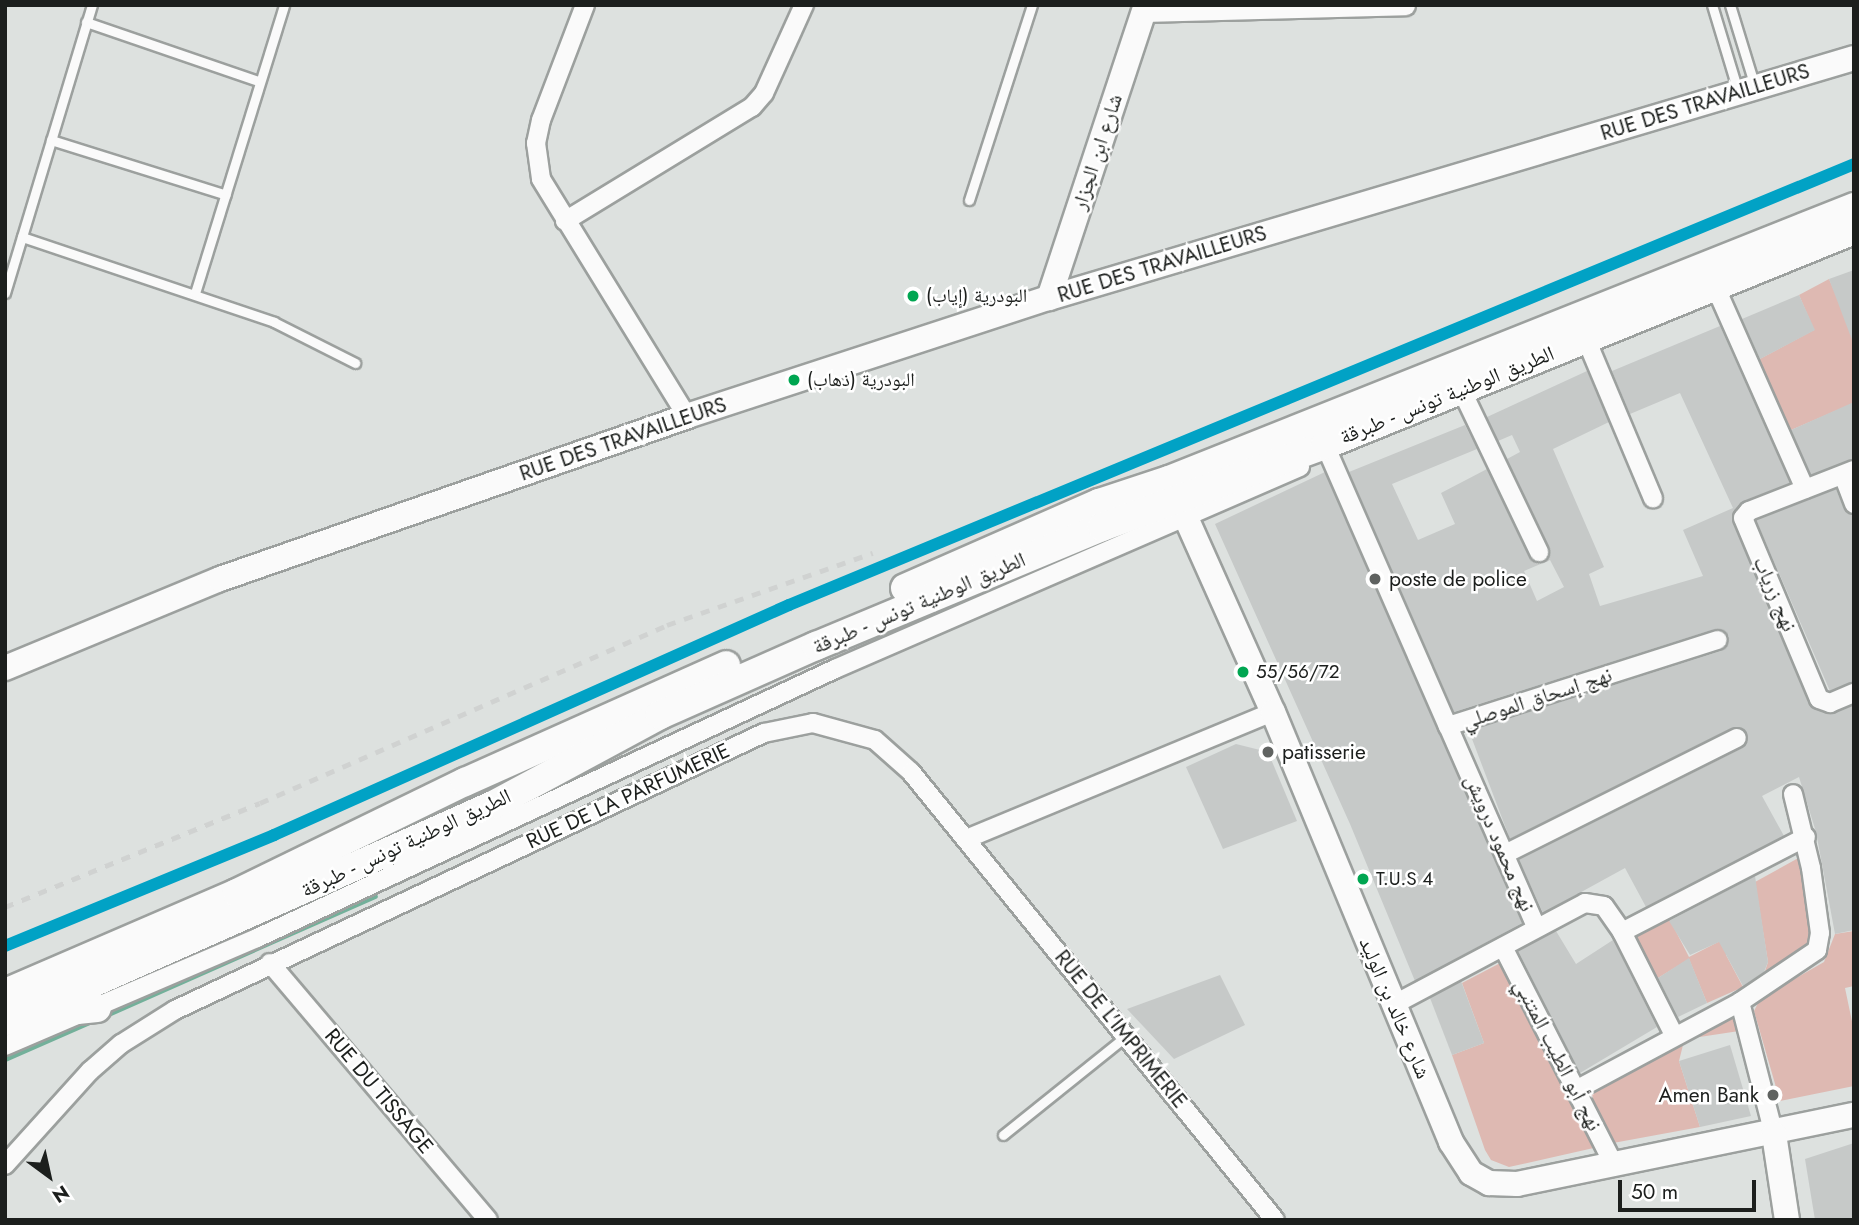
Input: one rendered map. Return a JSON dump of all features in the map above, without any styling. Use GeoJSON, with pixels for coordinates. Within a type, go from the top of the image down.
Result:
{"type":"FeatureCollection","features":[{"type":"Feature","properties":{"kind":"main road","name":"الطريق الوطنية تونس - طبرقة"},"geometry":{"type":"LineString","coordinates":[[1179,500],[1854,207]]}},
{"type":"Feature","properties":{"kind":"main road","name":"الطريق الوطنية تونس - طبرقة"},"geometry":{"type":"LineString","coordinates":[[10,1011],[495,804],[660,715],[804,651],[1102,527],[1327,449],[1854,230]]}},
{"type":"Feature","properties":{"kind":"main road"},"geometry":{"type":"LineString","coordinates":[[10,1011],[97,1008]]}},
{"type":"Feature","properties":{"kind":"street"},"geometry":{"type":"LineString","coordinates":[[565,221],[752,107],[764,93],[804,5]]}},
{"type":"Feature","properties":{"kind":"street"},"geometry":{"type":"LineString","coordinates":[[582,6],[536,143],[541,179],[687,416]]}},
{"type":"Feature","properties":{"kind":"street"},"geometry":{"type":"LineString","coordinates":[[1144,9],[1406,6]]}},
{"type":"Feature","properties":{"kind":"street","name":"شارع ابن الجزار"},"geometry":{"type":"LineString","coordinates":[[1049,298],[1144,9]]}},
{"type":"Feature","properties":{"kind":"street","name":"RUE DES TRAVAILLEURS"},"geometry":{"type":"LineString","coordinates":[[5,668],[220,579],[687,416],[1049,298],[1854,58]]}},
{"type":"Feature","properties":{"kind":"street"},"geometry":{"type":"LineString","coordinates":[[1805,489],[1716,288],[1854,240]]}},
{"type":"Feature","properties":{"kind":"street"},"geometry":{"type":"LineString","coordinates":[[1587,342],[1653,498]]}},
{"type":"Feature","properties":{"kind":"street"},"geometry":{"type":"LineString","coordinates":[[1463,394],[1539,552]]}},
{"type":"Feature","properties":{"kind":"street","name":"نهج إسحاق الموصلي"},"geometry":{"type":"LineString","coordinates":[[1327,449],[1448,726],[1718,640]]}},
{"type":"Feature","properties":{"kind":"street"},"geometry":{"type":"LineString","coordinates":[[1849,472],[1854,503]]}},
{"type":"Feature","properties":{"kind":"street","name":"نهج زرياب"},"geometry":{"type":"LineString","coordinates":[[1849,472],[1749,511],[1744,524],[1819,699],[1830,703],[1854,693]]}},
{"type":"Feature","properties":{"kind":"street"},"geometry":{"type":"LineString","coordinates":[[5,1046],[97,1008],[823,675],[1179,500]]}},
{"type":"Feature","properties":{"kind":"street","name":"شارع خالد بن الوليد"},"geometry":{"type":"LineString","coordinates":[[1179,500],[1273,712],[1451,1142],[1471,1173],[1489,1183],[1508,1185],[1774,1134],[1854,1115]]}},
{"type":"Feature","properties":{"kind":"street"},"geometry":{"type":"LineString","coordinates":[[966,839],[1273,712]]}},
{"type":"Feature","properties":{"kind":"street","name":"RUE DE LA PARFUMERIE"},"geometry":{"type":"LineString","coordinates":[[5,1165],[50,1111],[121,1044],[175,1010],[270,962],[752,738],[797,724],[847,729],[875,740],[911,772],[966,839]]}},
{"type":"Feature","properties":{"kind":"street","name":"نهج محمود درويش"},"geometry":{"type":"LineString","coordinates":[[1393,1005],[1503,947],[1535,926],[1507,853],[1448,726]]}},
{"type":"Feature","properties":{"kind":"street"},"geometry":{"type":"LineString","coordinates":[[1507,853],[1737,738]]}},
{"type":"Feature","properties":{"kind":"street"},"geometry":{"type":"LineString","coordinates":[[1576,1090],[1674,1035],[1740,1002],[1820,946],[1806,837],[1793,794]]}},
{"type":"Feature","properties":{"kind":"street"},"geometry":{"type":"LineString","coordinates":[[1622,932],[1806,837]]}},
{"type":"Feature","properties":{"kind":"street","name":"RUE DE L'IMPRIMERIE"},"geometry":{"type":"LineString","coordinates":[[966,839],[1275,1220]]}},
{"type":"Feature","properties":{"kind":"street"},"geometry":{"type":"LineString","coordinates":[[1535,926],[1595,902],[1608,911],[1622,932],[1674,1035]]}},
{"type":"Feature","properties":{"kind":"street","name":"نهج أبو الطيب المتنبي"},"geometry":{"type":"LineString","coordinates":[[1503,947],[1613,1163]]}},
{"type":"Feature","properties":{"kind":"street","name":"RUE DU TISSAGE"},"geometry":{"type":"LineString","coordinates":[[270,962],[488,1220]]}},
{"type":"Feature","properties":{"kind":"street"},"geometry":{"type":"LineString","coordinates":[[1740,1002],[1774,1134],[1787,1220]]}},
{"type":"Feature","properties":{"kind":"lane"},"geometry":{"type":"LineString","coordinates":[[5,293],[92,5]]}},
{"type":"Feature","properties":{"kind":"lane"},"geometry":{"type":"LineString","coordinates":[[195,293],[258,81],[284,5]]}},
{"type":"Feature","properties":{"kind":"lane"},"geometry":{"type":"LineString","coordinates":[[969,200],[1032,5]]}},
{"type":"Feature","properties":{"kind":"lane"},"geometry":{"type":"LineString","coordinates":[[1712,5],[1746,90]]}},
{"type":"Feature","properties":{"kind":"lane"},"geometry":{"type":"LineString","coordinates":[[1730,5],[1746,90]]}},
{"type":"Feature","properties":{"kind":"lane"},"geometry":{"type":"LineString","coordinates":[[86,22],[258,81]]}},
{"type":"Feature","properties":{"kind":"lane"},"geometry":{"type":"LineString","coordinates":[[51,139],[226,195]]}},
{"type":"Feature","properties":{"kind":"lane"},"geometry":{"type":"LineString","coordinates":[[22,237],[195,293],[274,322],[355,363]]}},
{"type":"Feature","properties":{"kind":"lane"},"geometry":{"type":"LineString","coordinates":[[1003,1135],[1126,1036]]}},
{"type":"Feature","properties":{"kind":"shaded area"},"geometry":{"type":"Polygon","coordinates":[[[1829,279],[1854,335],[1854,403],[1791,430],[1754,362],[1814,330],[1799,295],[1829,279]]]}},
{"type":"Feature","properties":{"kind":"shaded area"},"geometry":{"type":"Polygon","coordinates":[[[1802,856],[1814,908],[1812,947],[1765,971],[1768,962],[1755,882],[1802,856]]]}},
{"type":"Feature","properties":{"kind":"shaded area"},"geometry":{"type":"Polygon","coordinates":[[[1668,916],[1689,957],[1724,939],[1730,950],[1726,955],[1743,987],[1707,1003],[1689,959],[1653,981],[1634,941],[1640,930],[1668,916]]]}},
{"type":"Feature","properties":{"kind":"shaded area"},"geometry":{"type":"Polygon","coordinates":[[[1854,931],[1854,986],[1845,988],[1854,1031],[1854,1086],[1780,1101],[1754,1011],[1760,999],[1824,962],[1835,934],[1854,931]]]}},
{"type":"Feature","properties":{"kind":"shaded area"},"geometry":{"type":"Polygon","coordinates":[[[1506,960],[1598,1147],[1509,1167],[1491,1160],[1485,1150],[1452,1055],[1484,1043],[1462,983],[1506,960]]]}},
{"type":"Feature","properties":{"kind":"shaded area"},"geometry":{"type":"Polygon","coordinates":[[[1733,1014],[1739,1031],[1693,1038],[1683,1045],[1679,1061],[1700,1127],[1613,1143],[1586,1090],[1733,1014]]]}},
{"type":"Feature","properties":{"kind":"building"},"geometry":{"type":"Polygon","coordinates":[[[1854,270],[1854,339],[1852,340],[1829,279],[1854,270]]]}},
{"type":"Feature","properties":{"kind":"building"},"geometry":{"type":"Polygon","coordinates":[[[1799,295],[1815,330],[1760,359],[1742,319],[1799,295]]]}},
{"type":"Feature","properties":{"kind":"building"},"geometry":{"type":"Polygon","coordinates":[[[1720,326],[1790,483],[1744,501],[1734,511],[1733,522],[1809,704],[1827,714],[1854,705],[1854,930],[1835,934],[1816,832],[1799,777],[1762,796],[1784,836],[1646,907],[1625,868],[1543,913],[1519,860],[1742,748],[1747,734],[1732,728],[1510,839],[1469,731],[1721,651],[1729,636],[1715,629],[1454,712],[1349,472],[1465,425],[1477,449],[1392,484],[1418,540],[1455,524],[1441,493],[1487,469],[1529,557],[1543,562],[1549,547],[1507,459],[1520,452],[1512,435],[1498,441],[1487,417],[1587,371],[1609,422],[1553,449],[1604,567],[1589,574],[1600,606],[1703,576],[1683,530],[1733,508],[1680,393],[1630,414],[1612,371],[1720,326]],[[1550,560],[1524,571],[1537,601],[1564,587],[1550,560]]]}},
{"type":"Feature","properties":{"kind":"building"},"geometry":{"type":"Polygon","coordinates":[[[1854,402],[1854,459],[1811,475],[1791,430],[1854,402]]]}},
{"type":"Feature","properties":{"kind":"building"},"geometry":{"type":"Polygon","coordinates":[[[1325,472],[1522,923],[1415,981],[1350,824],[1215,524],[1325,472]]]}},
{"type":"Feature","properties":{"kind":"building"},"geometry":{"type":"Polygon","coordinates":[[[1836,489],[1844,509],[1854,515],[1854,682],[1830,691],[1756,520],[1836,489]]]}},
{"type":"Feature","properties":{"kind":"building"},"geometry":{"type":"Polygon","coordinates":[[[1236,744],[1268,752],[1297,821],[1223,849],[1186,767],[1236,744]]]}},
{"type":"Feature","properties":{"kind":"building"},"geometry":{"type":"Polygon","coordinates":[[[1755,876],[1768,962],[1764,972],[1743,986],[1719,942],[1690,955],[1669,921],[1755,876]]]}},
{"type":"Feature","properties":{"kind":"building"},"geometry":{"type":"Polygon","coordinates":[[[1556,931],[1576,964],[1613,940],[1657,1027],[1580,1073],[1518,951],[1556,931]]]}},
{"type":"Feature","properties":{"kind":"building"},"geometry":{"type":"Polygon","coordinates":[[[1689,958],[1707,1003],[1678,1017],[1658,978],[1689,958]]]}},
{"type":"Feature","properties":{"kind":"building"},"geometry":{"type":"Polygon","coordinates":[[[1220,975],[1245,1025],[1174,1059],[1127,1009],[1220,975]]]}},
{"type":"Feature","properties":{"kind":"building"},"geometry":{"type":"Polygon","coordinates":[[[1461,981],[1484,1043],[1452,1055],[1430,998],[1461,981]]]}},
{"type":"Feature","properties":{"kind":"building"},"geometry":{"type":"Polygon","coordinates":[[[1730,1045],[1751,1116],[1700,1127],[1679,1061],[1730,1045]]]}},
{"type":"Feature","properties":{"kind":"building"},"geometry":{"type":"Polygon","coordinates":[[[1854,1143],[1854,1220],[1815,1220],[1805,1159],[1854,1143]]]}},
{"type":"Feature","properties":{"kind":"waterway"},"geometry":{"type":"LineString","coordinates":[[106,1015],[375,896]]}},
{"type":"Feature","properties":{"kind":"waterway"},"geometry":{"type":"LineString","coordinates":[[5,1059],[94,1020]]}},
{"type":"Feature","properties":{"kind":"railway"},"geometry":{"type":"LineString","coordinates":[[5,907],[260,803],[667,625],[873,553]]}},
{"type":"Feature","properties":{"kind":"transit line"},"geometry":{"type":"LineString","coordinates":[[5,946],[274,835],[789,605],[1854,164]]}},
{"type":"Feature","properties":{"kind":"place","name":"البودرية (إياب)"},"geometry":{"type":"Point","coordinates":[913,296]}},
{"type":"Feature","properties":{"kind":"place","name":"البودرية (ذهاب)"},"geometry":{"type":"Point","coordinates":[794,380]}},
{"type":"Feature","properties":{"kind":"place","name":"poste de police"},"geometry":{"type":"Point","coordinates":[1375,579]}},
{"type":"Feature","properties":{"kind":"place","name":"55/56/72"},"geometry":{"type":"Point","coordinates":[1243,672]}},
{"type":"Feature","properties":{"kind":"place","name":"patisserie"},"geometry":{"type":"Point","coordinates":[1268,752]}},
{"type":"Feature","properties":{"kind":"place","name":"T.U.S 4"},"geometry":{"type":"Point","coordinates":[1363,879]}},
{"type":"Feature","properties":{"kind":"place","name":"Amen Bank"},"geometry":{"type":"Point","coordinates":[1773,1095]}}]}
